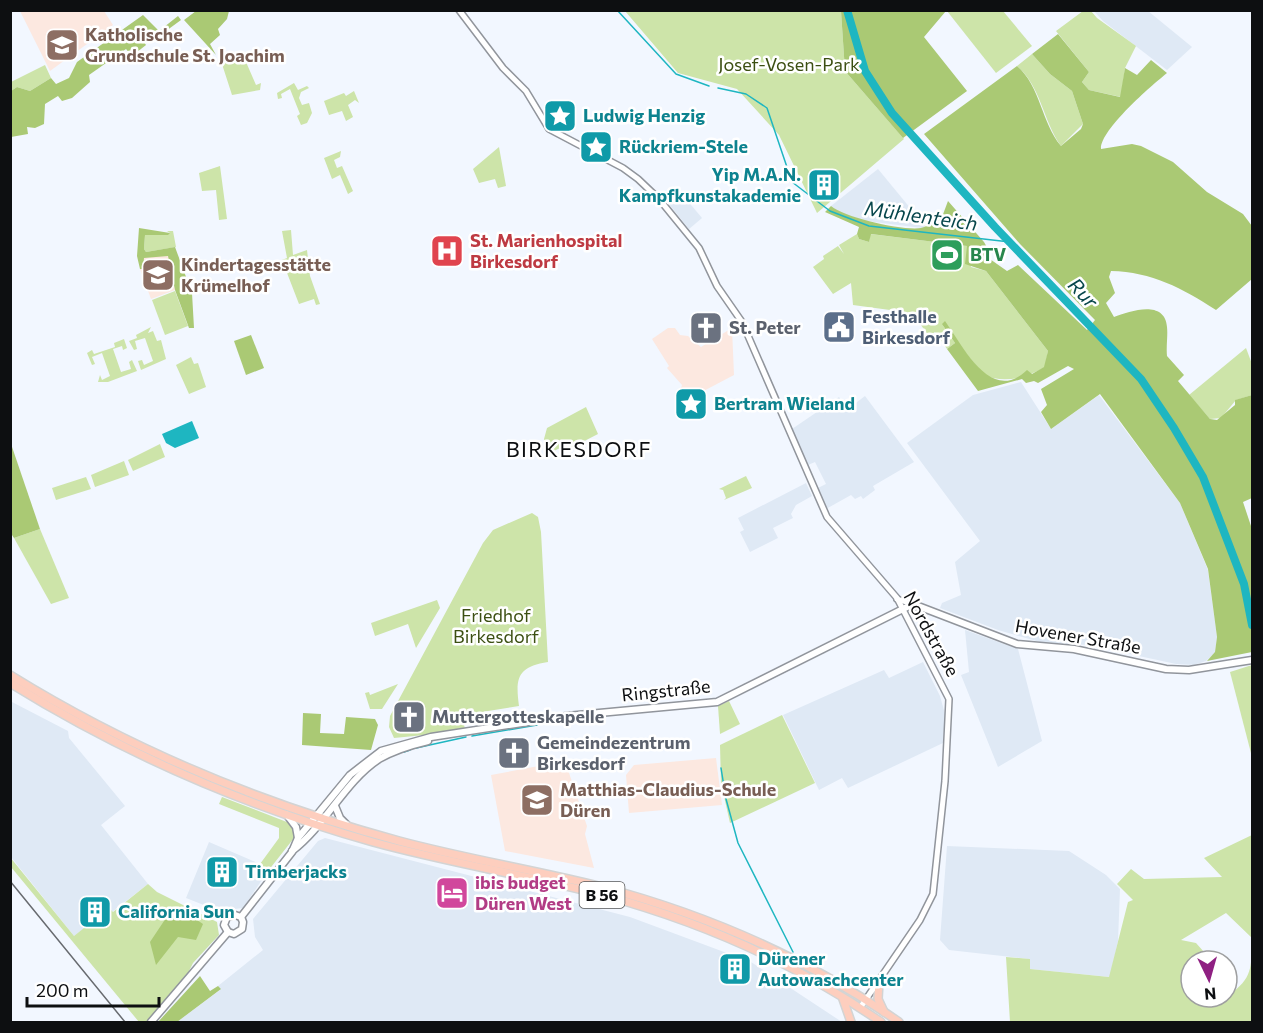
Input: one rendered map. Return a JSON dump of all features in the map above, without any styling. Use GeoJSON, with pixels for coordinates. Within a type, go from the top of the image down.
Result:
{"type":"FeatureCollection","features":[{"type":"Feature","properties":{"kind":"main road"},"geometry":{"type":"LineString","coordinates":[[903,609],[918,606]]}},
{"type":"Feature","properties":{"kind":"main road","name":"Hovener Straße"},"geometry":{"type":"LineString","coordinates":[[918,606],[1005,640],[1030,646],[1074,649],[1166,669],[1189,670],[1252,660]]}},
{"type":"Feature","properties":{"kind":"main road","name":"Ringstraße"},"geometry":{"type":"LineString","coordinates":[[387,751],[448,735],[567,716],[717,702],[903,609]]}},
{"type":"Feature","properties":{"kind":"main road","name":"B 56"},"geometry":{"type":"LineString","coordinates":[[10,675],[140,747],[230,785],[316,816],[440,851],[602,888],[666,906],[766,946],[866,1000],[899,1023]]}},
{"type":"Feature","properties":{"kind":"main road","name":"B 56"},"geometry":{"type":"LineString","coordinates":[[10,683],[80,725],[137,754],[223,792],[319,826],[401,850],[576,889],[662,913],[756,950],[842,997],[881,1023]]}},
{"type":"Feature","properties":{"kind":"main road"},"geometry":{"type":"LineString","coordinates":[[291,852],[298,837],[358,767],[387,751]]}},
{"type":"Feature","properties":{"kind":"main road"},"geometry":{"type":"LineString","coordinates":[[241,917],[291,852],[319,826],[361,775],[387,751]]}},
{"type":"Feature","properties":{"kind":"main road"},"geometry":{"type":"LineString","coordinates":[[335,806],[340,818],[349,826]]}},
{"type":"Feature","properties":{"kind":"main road"},"geometry":{"type":"LineString","coordinates":[[287,815],[296,827],[298,837]]}},
{"type":"Feature","properties":{"kind":"main road"},"geometry":{"type":"LineString","coordinates":[[232,915],[241,917],[242,930],[234,934],[228,932],[224,926],[226,919],[232,915]]}},
{"type":"Feature","properties":{"kind":"main road"},"geometry":{"type":"LineString","coordinates":[[151,1023],[228,932]]}},
{"type":"Feature","properties":{"kind":"main road"},"geometry":{"type":"LineString","coordinates":[[879,981],[878,999],[884,1012]]}},
{"type":"Feature","properties":{"kind":"main road"},"geometry":{"type":"LineString","coordinates":[[842,997],[851,1022]]}},
{"type":"Feature","properties":{"kind":"street","name":"Nordstraße"},"geometry":{"type":"LineString","coordinates":[[459,10],[503,68],[525,91],[549,129],[623,168],[638,179],[659,199],[699,248],[711,275],[742,322],[827,517],[897,598],[948,699],[945,781],[933,894],[920,920],[860,1008]]}},
{"type":"Feature","properties":{"kind":"street"},"geometry":{"type":"LineString","coordinates":[[897,598],[918,606]]}},
{"type":"Feature","properties":{"kind":"shaded area","name":"Katholische Grundschule St. Joachim"},"geometry":{"type":"Polygon","coordinates":[[[20,11],[104,11],[113,25],[50,71],[20,11]]]}},
{"type":"Feature","properties":{"kind":"shaded area"},"geometry":{"type":"Polygon","coordinates":[[[1094,11],[1148,11],[1192,47],[1167,70],[1103,21],[1094,11]]]}},
{"type":"Feature","properties":{"kind":"shaded area"},"geometry":{"type":"Polygon","coordinates":[[[878,169],[925,226],[922,228],[866,221],[841,213],[831,206],[878,169]]]}},
{"type":"Feature","properties":{"kind":"shaded area"},"geometry":{"type":"Polygon","coordinates":[[[681,193],[702,218],[689,229],[669,204],[681,193]]]}},
{"type":"Feature","properties":{"kind":"shaded area","name":"Kindertagesstätte Krümelhof"},"geometry":{"type":"Polygon","coordinates":[[[168,256],[171,261],[175,290],[151,299],[140,269],[143,269],[144,258],[168,256]]]}},
{"type":"Feature","properties":{"kind":"shaded area"},"geometry":{"type":"Polygon","coordinates":[[[668,328],[675,328],[680,335],[688,336],[701,347],[732,328],[734,375],[696,395],[680,391],[682,385],[667,368],[669,366],[652,339],[668,328]]]}},
{"type":"Feature","properties":{"kind":"shaded area"},"geometry":{"type":"Polygon","coordinates":[[[1021,382],[1051,429],[1099,395],[1180,503],[1208,570],[1217,637],[1215,653],[1206,661],[1194,665],[1176,664],[1088,645],[1040,642],[998,630],[940,608],[942,603],[961,595],[955,562],[980,541],[907,443],[973,395],[1021,382]]]}},
{"type":"Feature","properties":{"kind":"shaded area"},"geometry":{"type":"Polygon","coordinates":[[[865,396],[914,462],[873,486],[875,490],[863,499],[861,496],[855,499],[851,495],[826,509],[818,488],[826,484],[815,462],[808,465],[792,429],[839,397],[848,409],[865,396]]]}},
{"type":"Feature","properties":{"kind":"shaded area"},"geometry":{"type":"Polygon","coordinates":[[[806,483],[812,496],[796,505],[791,514],[793,518],[773,528],[778,538],[750,552],[740,532],[744,530],[738,518],[806,483]]]}},
{"type":"Feature","properties":{"kind":"shaded area"},"geometry":{"type":"Polygon","coordinates":[[[965,630],[1018,649],[1042,741],[998,767],[961,675],[969,672],[965,630]]]}},
{"type":"Feature","properties":{"kind":"shaded area"},"geometry":{"type":"Polygon","coordinates":[[[923,662],[940,696],[945,714],[943,743],[848,788],[842,778],[819,790],[783,715],[884,670],[889,678],[923,662]]]}},
{"type":"Feature","properties":{"kind":"shaded area"},"geometry":{"type":"Polygon","coordinates":[[[12,702],[68,731],[69,738],[125,806],[101,825],[148,884],[112,912],[109,909],[74,936],[11,857],[12,702]]]}},
{"type":"Feature","properties":{"kind":"shaded area"},"geometry":{"type":"Polygon","coordinates":[[[716,758],[722,805],[629,813],[626,775],[634,765],[716,758]]]}},
{"type":"Feature","properties":{"kind":"shaded area","name":"Matthias-Claudius-Schule Düren"},"geometry":{"type":"Polygon","coordinates":[[[565,761],[587,826],[585,834],[594,868],[505,851],[491,775],[565,761]]]}},
{"type":"Feature","properties":{"kind":"shaded area"},"geometry":{"type":"Polygon","coordinates":[[[325,838],[630,917],[751,962],[842,1022],[177,1022],[220,990],[218,986],[263,950],[255,937],[253,919],[318,841],[325,838]]]}},
{"type":"Feature","properties":{"kind":"shaded area"},"geometry":{"type":"Polygon","coordinates":[[[209,842],[260,864],[268,871],[243,908],[219,911],[186,898],[209,842]]]}},
{"type":"Feature","properties":{"kind":"shaded area"},"geometry":{"type":"Polygon","coordinates":[[[947,846],[1069,851],[1106,875],[1120,889],[1118,941],[1110,977],[1030,969],[1029,959],[949,950],[940,940],[947,846]]]}},
{"type":"Feature","properties":{"kind":"green space"},"geometry":{"type":"Polygon","coordinates":[[[196,11],[229,11],[227,19],[218,29],[220,35],[210,44],[216,55],[184,20],[196,11]]]}},
{"type":"Feature","properties":{"kind":"green space","name":"Josef-Vosen-Park"},"geometry":{"type":"Polygon","coordinates":[[[625,11],[841,11],[845,71],[904,139],[817,213],[779,135],[737,89],[678,73],[625,11]]]}},
{"type":"Feature","properties":{"kind":"green space"},"geometry":{"type":"Polygon","coordinates":[[[841,11],[946,11],[924,37],[967,91],[903,138],[845,71],[841,11]]]}},
{"type":"Feature","properties":{"kind":"green space"},"geometry":{"type":"Polygon","coordinates":[[[947,11],[1003,11],[1032,46],[996,73],[947,11]]]}},
{"type":"Feature","properties":{"kind":"green space"},"geometry":{"type":"Polygon","coordinates":[[[1083,11],[1091,11],[1097,18],[1136,46],[1125,68],[1121,97],[1089,90],[1082,82],[1089,72],[1056,31],[1083,11]]]}},
{"type":"Feature","properties":{"kind":"green space"},"geometry":{"type":"Polygon","coordinates":[[[143,15],[159,31],[178,16],[181,20],[155,39],[149,33],[142,39],[146,45],[132,56],[126,49],[89,75],[90,82],[72,98],[62,101],[58,96],[45,104],[44,124],[35,128],[27,127],[28,134],[11,137],[11,91],[17,87],[30,91],[51,78],[56,84],[69,78],[77,62],[143,15]]]}},
{"type":"Feature","properties":{"kind":"green space"},"geometry":{"type":"Polygon","coordinates":[[[1058,34],[1089,72],[1082,82],[1089,90],[1120,97],[1125,68],[1137,75],[1151,60],[1167,73],[1117,120],[1103,141],[1101,149],[1132,144],[1173,162],[1207,192],[1243,214],[1252,226],[1252,279],[1216,310],[1191,295],[1153,278],[1140,274],[1111,271],[1109,277],[1115,293],[1106,303],[1114,317],[1146,309],[1154,310],[1165,318],[1167,356],[1184,375],[1178,381],[1210,419],[1217,420],[1235,405],[1235,400],[1252,395],[1252,498],[1243,502],[1252,529],[1252,652],[1207,661],[1215,652],[1217,637],[1208,569],[1180,503],[1100,394],[1051,429],[1041,412],[1047,405],[1041,389],[1074,369],[1068,366],[1038,383],[1034,381],[1026,383],[1022,379],[978,391],[947,349],[955,343],[942,324],[945,321],[979,368],[1002,381],[1014,379],[1027,370],[1032,374],[1044,367],[1048,351],[986,271],[965,264],[967,246],[871,234],[869,242],[859,239],[857,234],[859,227],[825,212],[831,206],[838,211],[875,223],[902,228],[921,228],[942,217],[948,201],[984,242],[988,249],[987,257],[1007,271],[1018,265],[1087,330],[1095,320],[1020,244],[924,134],[1017,66],[1031,84],[1054,137],[1061,146],[1081,129],[1083,124],[1072,91],[1050,74],[1032,54],[1058,34]]]}},
{"type":"Feature","properties":{"kind":"green space"},"geometry":{"type":"Polygon","coordinates":[[[236,53],[246,62],[256,85],[261,83],[260,90],[232,95],[221,61],[236,53]]]}},
{"type":"Feature","properties":{"kind":"green space"},"geometry":{"type":"Polygon","coordinates":[[[1032,54],[1050,74],[1072,91],[1083,124],[1061,146],[1031,83],[1017,66],[1032,54]]]}},
{"type":"Feature","properties":{"kind":"green space"},"geometry":{"type":"Polygon","coordinates":[[[45,65],[51,78],[30,91],[17,87],[11,91],[11,82],[45,65]]]}},
{"type":"Feature","properties":{"kind":"green space"},"geometry":{"type":"Polygon","coordinates":[[[294,83],[298,90],[307,86],[309,88],[301,92],[299,98],[302,105],[309,103],[312,113],[307,123],[301,125],[297,116],[300,114],[290,89],[281,94],[282,98],[278,99],[277,93],[294,83]]]}},
{"type":"Feature","properties":{"kind":"green space"},"geometry":{"type":"Polygon","coordinates":[[[354,91],[359,103],[355,100],[348,105],[353,117],[346,121],[342,111],[329,115],[324,101],[344,93],[346,96],[354,91]]]}},
{"type":"Feature","properties":{"kind":"green space"},"geometry":{"type":"Polygon","coordinates":[[[499,147],[506,186],[498,188],[495,179],[479,183],[473,169],[499,147]]]}},
{"type":"Feature","properties":{"kind":"green space"},"geometry":{"type":"Polygon","coordinates":[[[341,151],[340,157],[334,160],[337,168],[342,166],[353,191],[348,194],[340,175],[332,179],[324,158],[341,151]]]}},
{"type":"Feature","properties":{"kind":"green space"},"geometry":{"type":"Polygon","coordinates":[[[220,166],[227,219],[219,220],[216,190],[202,191],[199,173],[220,166]]]}},
{"type":"Feature","properties":{"kind":"green space"},"geometry":{"type":"Polygon","coordinates":[[[139,228],[170,233],[168,235],[145,235],[144,249],[146,252],[175,247],[192,293],[194,328],[189,328],[175,290],[168,256],[144,258],[143,269],[140,269],[137,256],[139,228]]]}},
{"type":"Feature","properties":{"kind":"green space"},"geometry":{"type":"Polygon","coordinates":[[[291,230],[293,255],[307,250],[310,276],[320,304],[316,305],[314,299],[299,304],[282,260],[287,258],[282,231],[291,230]]]}},
{"type":"Feature","properties":{"kind":"green space"},"geometry":{"type":"Polygon","coordinates":[[[167,231],[173,231],[176,247],[146,252],[144,249],[145,235],[170,233],[167,231]]]}},
{"type":"Feature","properties":{"kind":"green space"},"geometry":{"type":"Polygon","coordinates":[[[857,234],[859,239],[869,242],[870,234],[968,246],[971,267],[986,271],[1048,351],[1045,367],[1015,378],[992,378],[984,375],[942,324],[955,343],[947,349],[935,332],[929,336],[912,313],[853,305],[851,283],[833,294],[813,267],[824,259],[823,256],[838,246],[844,254],[839,245],[857,234]]]}},
{"type":"Feature","properties":{"kind":"green space"},"geometry":{"type":"Polygon","coordinates":[[[175,291],[188,326],[165,335],[152,300],[175,291]]]}},
{"type":"Feature","properties":{"kind":"green space"},"geometry":{"type":"Polygon","coordinates":[[[151,327],[148,333],[153,331],[157,341],[161,340],[166,359],[141,370],[138,361],[142,360],[144,365],[153,361],[145,338],[135,341],[137,349],[134,350],[129,341],[151,327]]]}},
{"type":"Feature","properties":{"kind":"green space"},"geometry":{"type":"Polygon","coordinates":[[[251,335],[264,368],[246,375],[234,341],[251,335]]]}},
{"type":"Feature","properties":{"kind":"green space"},"geometry":{"type":"Polygon","coordinates":[[[124,339],[127,348],[123,350],[122,346],[113,349],[121,372],[131,369],[129,362],[132,360],[137,371],[108,382],[98,382],[100,375],[102,380],[110,376],[102,353],[92,357],[95,364],[92,365],[87,353],[92,350],[94,354],[115,347],[114,343],[124,339]]]}},
{"type":"Feature","properties":{"kind":"green space"},"geometry":{"type":"Polygon","coordinates":[[[1246,348],[1252,364],[1252,395],[1236,400],[1221,418],[1210,419],[1189,395],[1246,348]]]}},
{"type":"Feature","properties":{"kind":"green space"},"geometry":{"type":"Polygon","coordinates":[[[191,357],[194,364],[198,363],[206,387],[189,394],[176,365],[191,357]]]}},
{"type":"Feature","properties":{"kind":"green space"},"geometry":{"type":"Polygon","coordinates":[[[586,407],[598,434],[563,452],[560,448],[548,454],[544,439],[547,428],[586,407]]]}},
{"type":"Feature","properties":{"kind":"green space"},"geometry":{"type":"Polygon","coordinates":[[[10,441],[40,529],[14,538],[10,532],[10,441]]]}},
{"type":"Feature","properties":{"kind":"green space"},"geometry":{"type":"Polygon","coordinates":[[[160,444],[165,457],[133,471],[128,460],[160,444]]]}},
{"type":"Feature","properties":{"kind":"green space"},"geometry":{"type":"Polygon","coordinates":[[[124,461],[129,475],[95,487],[91,475],[124,461]]]}},
{"type":"Feature","properties":{"kind":"green space"},"geometry":{"type":"Polygon","coordinates":[[[746,476],[752,488],[724,500],[726,498],[723,490],[719,489],[746,476]]]}},
{"type":"Feature","properties":{"kind":"green space"},"geometry":{"type":"Polygon","coordinates":[[[86,477],[91,489],[56,500],[52,488],[86,477]]]}},
{"type":"Feature","properties":{"kind":"green space","name":"Friedhof Birkesdorf"},"geometry":{"type":"Polygon","coordinates":[[[532,513],[538,517],[541,532],[548,662],[530,667],[521,675],[518,688],[519,706],[463,715],[465,731],[394,738],[389,727],[390,716],[483,543],[493,530],[532,513]]]}},
{"type":"Feature","properties":{"kind":"green space"},"geometry":{"type":"Polygon","coordinates":[[[40,529],[69,598],[51,604],[14,538],[40,529]]]}},
{"type":"Feature","properties":{"kind":"green space"},"geometry":{"type":"Polygon","coordinates":[[[437,600],[440,608],[416,648],[408,624],[375,636],[371,623],[437,600]]]}},
{"type":"Feature","properties":{"kind":"green space"},"geometry":{"type":"Polygon","coordinates":[[[1252,665],[1252,757],[1230,672],[1252,665]]]}},
{"type":"Feature","properties":{"kind":"green space"},"geometry":{"type":"Polygon","coordinates":[[[398,684],[382,709],[370,709],[365,693],[369,692],[370,695],[398,684]]]}},
{"type":"Feature","properties":{"kind":"green space"},"geometry":{"type":"Polygon","coordinates":[[[729,701],[740,724],[720,734],[718,706],[729,701]]]}},
{"type":"Feature","properties":{"kind":"green space"},"geometry":{"type":"Polygon","coordinates":[[[303,713],[321,714],[320,733],[344,734],[346,717],[375,719],[378,725],[371,750],[302,745],[303,713]]]}},
{"type":"Feature","properties":{"kind":"green space"},"geometry":{"type":"Polygon","coordinates":[[[782,715],[815,783],[730,823],[721,783],[720,745],[782,715]]]}},
{"type":"Feature","properties":{"kind":"green space"},"geometry":{"type":"Polygon","coordinates":[[[222,797],[292,824],[294,838],[268,871],[260,864],[279,838],[279,828],[219,804],[222,797]]]}},
{"type":"Feature","properties":{"kind":"green space"},"geometry":{"type":"Polygon","coordinates":[[[1252,835],[1252,938],[1252,1022],[1010,1022],[1006,957],[1030,959],[1030,969],[1109,977],[1128,902],[1133,900],[1117,884],[1131,869],[1144,879],[1222,877],[1204,858],[1252,835]]]}},
{"type":"Feature","properties":{"kind":"green space"},"geometry":{"type":"Polygon","coordinates":[[[10,857],[74,936],[109,908],[113,912],[148,884],[157,892],[217,922],[219,935],[193,963],[188,973],[147,1022],[139,1022],[11,867],[10,857]]]}},
{"type":"Feature","properties":{"kind":"green space"},"geometry":{"type":"Polygon","coordinates":[[[166,918],[197,920],[203,924],[196,940],[178,937],[156,965],[150,942],[166,918]]]}},
{"type":"Feature","properties":{"kind":"green space"},"geometry":{"type":"Polygon","coordinates":[[[200,976],[210,991],[218,986],[221,989],[177,1022],[158,1022],[200,976]]]}},
{"type":"Feature","properties":{"kind":"water"},"geometry":{"type":"Polygon","coordinates":[[[192,421],[199,438],[175,448],[166,443],[162,434],[192,421]]]}},
{"type":"Feature","properties":{"kind":"waterway","name":"Mühlenteich"},"geometry":{"type":"LineString","coordinates":[[617,10],[676,74],[709,86]]}},
{"type":"Feature","properties":{"kind":"waterway","name":"Rur"},"geometry":{"type":"LineString","coordinates":[[847,10],[865,71],[892,113],[995,227],[1141,379],[1174,428],[1203,477],[1244,584],[1252,625]]}},
{"type":"Feature","properties":{"kind":"waterway","name":"Mühlenteich"},"geometry":{"type":"LineString","coordinates":[[718,88],[746,94],[767,108],[792,182],[830,211],[869,226],[1010,242]]}},
{"type":"Feature","properties":{"kind":"waterway"},"geometry":{"type":"LineString","coordinates":[[472,736],[537,725]]}},
{"type":"Feature","properties":{"kind":"waterway"},"geometry":{"type":"LineString","coordinates":[[416,748],[466,737]]}},
{"type":"Feature","properties":{"kind":"waterway"},"geometry":{"type":"LineString","coordinates":[[404,752],[410,750]]}},
{"type":"Feature","properties":{"kind":"waterway"},"geometry":{"type":"LineString","coordinates":[[721,768],[726,799],[738,843],[793,952]]}},
{"type":"Feature","properties":{"kind":"railway"},"geometry":{"type":"LineString","coordinates":[[10,881],[125,1022]]}},
{"type":"Feature","properties":{"kind":"place","name":"Katholische Grundschule St. Joachim"},"geometry":{"type":"Point","coordinates":[62,45]}},
{"type":"Feature","properties":{"kind":"place","name":"Ludwig Henzig"},"geometry":{"type":"Point","coordinates":[560,116]}},
{"type":"Feature","properties":{"kind":"place","name":"Rückriem-Stele"},"geometry":{"type":"Point","coordinates":[596,147]}},
{"type":"Feature","properties":{"kind":"place","name":"Yip M.A.N. Kampfkunstakademie"},"geometry":{"type":"Point","coordinates":[824,185]}},
{"type":"Feature","properties":{"kind":"place","name":"St. Marienhospital Birkesdorf"},"geometry":{"type":"Point","coordinates":[447,251]}},
{"type":"Feature","properties":{"kind":"place","name":"BTV"},"geometry":{"type":"Point","coordinates":[947,255]}},
{"type":"Feature","properties":{"kind":"place","name":"Kindertagesstätte Krümelhof"},"geometry":{"type":"Point","coordinates":[158,275]}},
{"type":"Feature","properties":{"kind":"place","name":"Festhalle Birkesdorf"},"geometry":{"type":"Point","coordinates":[839,327]}},
{"type":"Feature","properties":{"kind":"place","name":"St. Peter"},"geometry":{"type":"Point","coordinates":[706,328]}},
{"type":"Feature","properties":{"kind":"place","name":"Bertram Wieland"},"geometry":{"type":"Point","coordinates":[691,404]}},
{"type":"Feature","properties":{"kind":"place","name":"Muttergotteskapelle"},"geometry":{"type":"Point","coordinates":[409,717]}},
{"type":"Feature","properties":{"kind":"place","name":"Gemeindezentrum Birkesdorf"},"geometry":{"type":"Point","coordinates":[514,753]}},
{"type":"Feature","properties":{"kind":"place","name":"Matthias-Claudius-Schule Düren"},"geometry":{"type":"Point","coordinates":[537,800]}},
{"type":"Feature","properties":{"kind":"place","name":"Timberjacks"},"geometry":{"type":"Point","coordinates":[222,872]}},
{"type":"Feature","properties":{"kind":"place","name":"ibis budget Düren West"},"geometry":{"type":"Point","coordinates":[452,893]}},
{"type":"Feature","properties":{"kind":"place","name":"California Sun"},"geometry":{"type":"Point","coordinates":[95,912]}},
{"type":"Feature","properties":{"kind":"place","name":"Dürener Autowaschcenter"},"geometry":{"type":"Point","coordinates":[735,969]}},
{"type":"Feature","properties":{"kind":"district","name":"BIRKESDORF"},"geometry":{"type":"Point","coordinates":[579,450]}}]}
